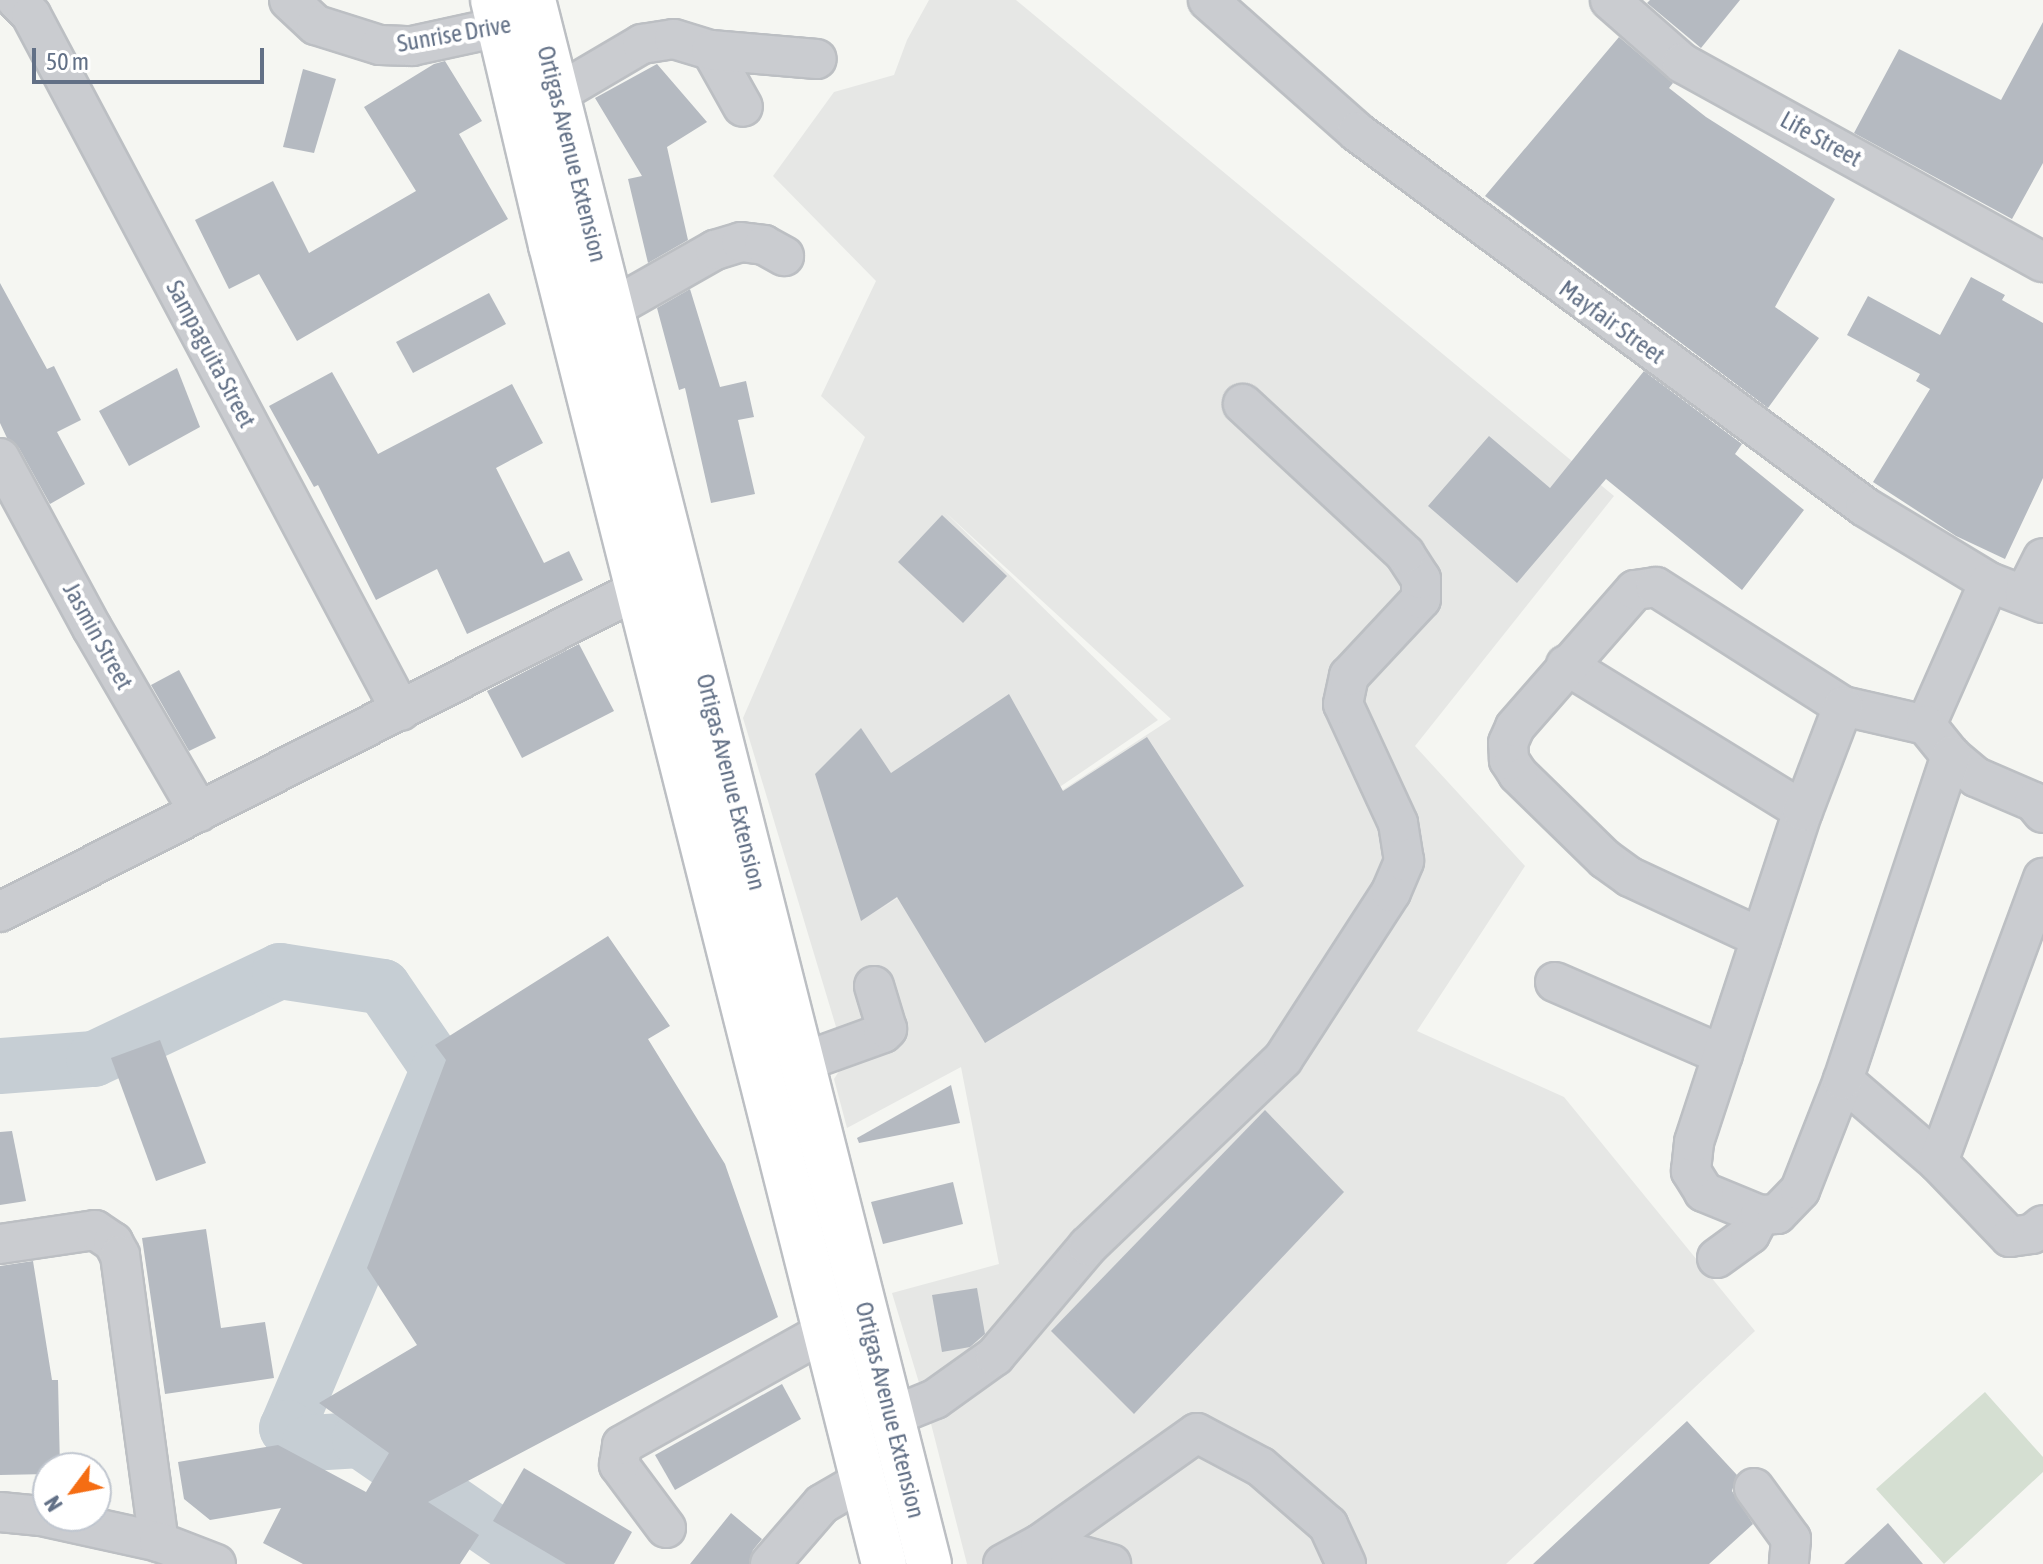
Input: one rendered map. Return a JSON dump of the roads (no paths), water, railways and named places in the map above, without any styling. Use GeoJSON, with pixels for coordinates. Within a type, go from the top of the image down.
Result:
{"type":"FeatureCollection","features":[{"type":"Feature","properties":{"kind":"main road","name":"Ortigas Avenue Extension"},"geometry":{"type":"LineString","coordinates":[[516,12],[557,94],[929,1564]]}},
{"type":"Feature","properties":{"kind":"main road","name":"Ortigas Avenue Extension"},"geometry":{"type":"LineString","coordinates":[[516,12],[551,245],[884,1564]]}},
{"type":"Feature","properties":{"kind":"street","name":"Sampaguita Street"},"geometry":{"type":"LineString","coordinates":[[16,0],[31,15],[401,711]]}},
{"type":"Feature","properties":{"kind":"street","name":"Sunrise Drive"},"geometry":{"type":"LineString","coordinates":[[289,0],[316,25],[380,45],[412,46],[516,12]]}},
{"type":"Feature","properties":{"kind":"street","name":"Mayfair Street"},"geometry":{"type":"LineString","coordinates":[[1208,0],[1357,132],[1865,507],[1989,582],[2034,599]]}},
{"type":"Feature","properties":{"kind":"street","name":"Life Street"},"geometry":{"type":"LineString","coordinates":[[1610,0],[1682,63],[2043,262]]}},
{"type":"Feature","properties":{"kind":"street"},"geometry":{"type":"LineString","coordinates":[[557,94],[642,44],[674,39],[711,50],[817,59]]}},
{"type":"Feature","properties":{"kind":"street"},"geometry":{"type":"LineString","coordinates":[[711,50],[743,107]]}},
{"type":"Feature","properties":{"kind":"street"},"geometry":{"type":"LineString","coordinates":[[611,309],[715,250],[741,242],[764,245],[784,256]]}},
{"type":"Feature","properties":{"kind":"street"},"geometry":{"type":"LineString","coordinates":[[852,1432],[893,1419],[935,1399],[995,1356],[1088,1246],[1283,1059],[1391,892],[1404,861],[1398,823],[1343,704],[1349,676],[1421,599],[1421,579],[1405,554],[1243,404]]}},
{"type":"Feature","properties":{"kind":"street","name":"Jasmin Street"},"geometry":{"type":"LineString","coordinates":[[0,458],[92,628],[199,812]]}},
{"type":"Feature","properties":{"kind":"street"},"geometry":{"type":"LineString","coordinates":[[2034,599],[2043,558]]}},
{"type":"Feature","properties":{"kind":"street"},"geometry":{"type":"LineString","coordinates":[[0,912],[677,570]]}},
{"type":"Feature","properties":{"kind":"street"},"geometry":{"type":"LineString","coordinates":[[1926,725],[1989,582]]}},
{"type":"Feature","properties":{"kind":"street"},"geometry":{"type":"LineString","coordinates":[[1761,938],[1630,877],[1605,859],[1518,774],[1509,760],[1508,743],[1515,727],[1566,665],[1635,590],[1656,587],[1843,706],[1926,725],[1951,756],[1976,777],[2034,802],[2043,813]]}},
{"type":"Feature","properties":{"kind":"street"},"geometry":{"type":"LineString","coordinates":[[1566,665],[1803,811]]}},
{"type":"Feature","properties":{"kind":"street"},"geometry":{"type":"LineString","coordinates":[[1843,706],[1803,811],[1694,1142],[1691,1171],[1704,1192],[1760,1215],[1777,1214],[1800,1190],[1843,1080],[1951,756]]}},
{"type":"Feature","properties":{"kind":"street"},"geometry":{"type":"LineString","coordinates":[[1938,1162],[2043,878]]}},
{"type":"Feature","properties":{"kind":"street"},"geometry":{"type":"LineString","coordinates":[[1555,982],[1723,1055]]}},
{"type":"Feature","properties":{"kind":"street"},"geometry":{"type":"LineString","coordinates":[[803,1062],[887,1029],[874,986]]}},
{"type":"Feature","properties":{"kind":"street"},"geometry":{"type":"LineString","coordinates":[[1843,1080],[1938,1162],[2010,1237],[2032,1234],[2043,1225]]}},
{"type":"Feature","properties":{"kind":"street"},"geometry":{"type":"LineString","coordinates":[[1717,1258],[1750,1234],[1760,1215]]}},
{"type":"Feature","properties":{"kind":"street"},"geometry":{"type":"LineString","coordinates":[[0,1244],[95,1230],[113,1242],[125,1273],[159,1542]]}},
{"type":"Feature","properties":{"kind":"street"},"geometry":{"type":"LineString","coordinates":[[666,1528],[619,1465],[622,1445],[824,1332]]}},
{"type":"Feature","properties":{"kind":"street"},"geometry":{"type":"LineString","coordinates":[[1003,1564],[1040,1544],[1197,1433],[1261,1467],[1328,1525],[1346,1564]]}},
{"type":"Feature","properties":{"kind":"street"},"geometry":{"type":"LineString","coordinates":[[770,1564],[822,1504],[863,1480]]}},
{"type":"Feature","properties":{"kind":"street"},"geometry":{"type":"LineString","coordinates":[[1754,1488],[1791,1539],[1789,1564]]}},
{"type":"Feature","properties":{"kind":"street"},"geometry":{"type":"LineString","coordinates":[[0,1512],[41,1516],[159,1542],[216,1564]]}},
{"type":"Feature","properties":{"kind":"street"},"geometry":{"type":"LineString","coordinates":[[1040,1544],[1111,1564]]}},
{"type":"Feature","properties":{"kind":"waterway"},"geometry":{"type":"LineString","coordinates":[[0,1066],[94,1059],[280,971],[383,987],[439,1069],[287,1428],[310,1443],[360,1440],[540,1564]]}}]}
